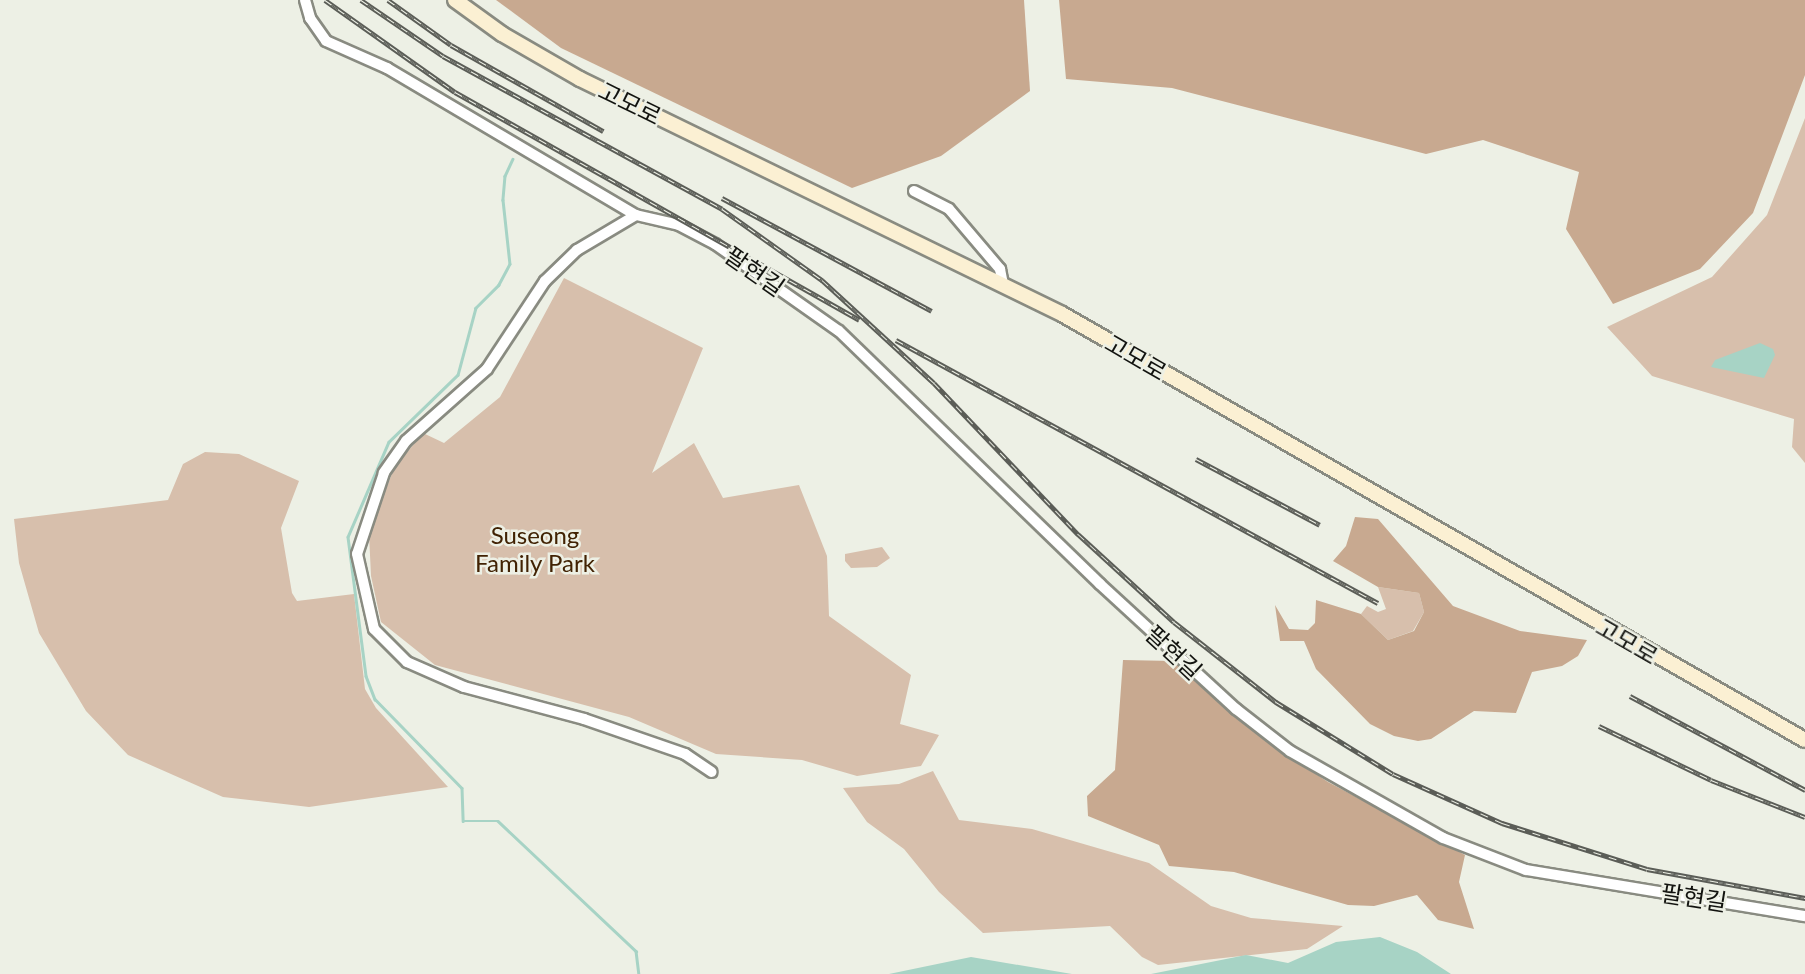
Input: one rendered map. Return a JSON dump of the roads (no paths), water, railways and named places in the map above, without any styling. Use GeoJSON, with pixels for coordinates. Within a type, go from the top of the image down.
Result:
{"type":"FeatureCollection","features":[{"type":"Feature","properties":{"kind":"main road","name":"고모로"},"geometry":{"type":"LineString","coordinates":[[455,0],[502,34],[580,79],[1003,284],[1805,740]]}},
{"type":"Feature","properties":{"kind":"street","name":"팔현길"},"geometry":{"type":"LineString","coordinates":[[305,0],[310,18],[326,41],[387,68],[636,215],[679,225],[715,244],[839,331],[1100,584],[1236,709],[1290,751],[1443,838],[1526,870],[1805,916]]}},
{"type":"Feature","properties":{"kind":"street"},"geometry":{"type":"LineString","coordinates":[[914,191],[949,209],[1000,269],[1003,284]]}},
{"type":"Feature","properties":{"kind":"street"},"geometry":{"type":"LineString","coordinates":[[636,215],[577,250],[545,281],[487,369],[406,440],[384,473],[357,554],[374,629],[407,662],[464,687],[652,742],[685,754],[712,772]]}},
{"type":"Feature","properties":{"kind":"water"},"geometry":{"type":"Polygon","coordinates":[[[1760,343],[1773,349],[1775,355],[1764,378],[1711,367],[1715,360],[1760,343]]]}},
{"type":"Feature","properties":{"kind":"water"},"geometry":{"type":"Polygon","coordinates":[[[1380,937],[1417,952],[1451,974],[1151,974],[1246,955],[1288,963],[1336,942],[1380,937]]]}},
{"type":"Feature","properties":{"kind":"water"},"geometry":{"type":"Polygon","coordinates":[[[971,957],[1072,974],[889,974],[971,957]]]}},
{"type":"Feature","properties":{"kind":"waterway"},"geometry":{"type":"LineString","coordinates":[[513,159],[505,176],[503,200],[510,264],[499,285],[476,308],[458,375],[389,442],[348,537],[366,676],[375,699],[462,788],[463,821],[498,821],[636,951],[639,974]]}},
{"type":"Feature","properties":{"kind":"railway"},"geometry":{"type":"LineString","coordinates":[[325,0],[455,92],[859,320]]}},
{"type":"Feature","properties":{"kind":"railway"},"geometry":{"type":"LineString","coordinates":[[361,0],[443,56],[722,209],[822,280],[934,383],[1078,534],[1174,622],[1276,702],[1393,774],[1502,823],[1647,869],[1805,898]]}},
{"type":"Feature","properties":{"kind":"railway"},"geometry":{"type":"LineString","coordinates":[[388,0],[451,45],[603,131]]}},
{"type":"Feature","properties":{"kind":"railway"},"geometry":{"type":"LineString","coordinates":[[722,198],[932,311]]}},
{"type":"Feature","properties":{"kind":"railway"},"geometry":{"type":"LineString","coordinates":[[896,340],[1378,603]]}},
{"type":"Feature","properties":{"kind":"railway"},"geometry":{"type":"LineString","coordinates":[[1196,459],[1320,525]]}},
{"type":"Feature","properties":{"kind":"railway"},"geometry":{"type":"LineString","coordinates":[[1630,696],[1805,790]]}},
{"type":"Feature","properties":{"kind":"railway"},"geometry":{"type":"LineString","coordinates":[[1599,726],[1711,780],[1805,817]]}},
{"type":"Feature","properties":{"kind":"park label","name":"Suseong Family Park"},"geometry":{"type":"Point","coordinates":[535,549]}}]}
